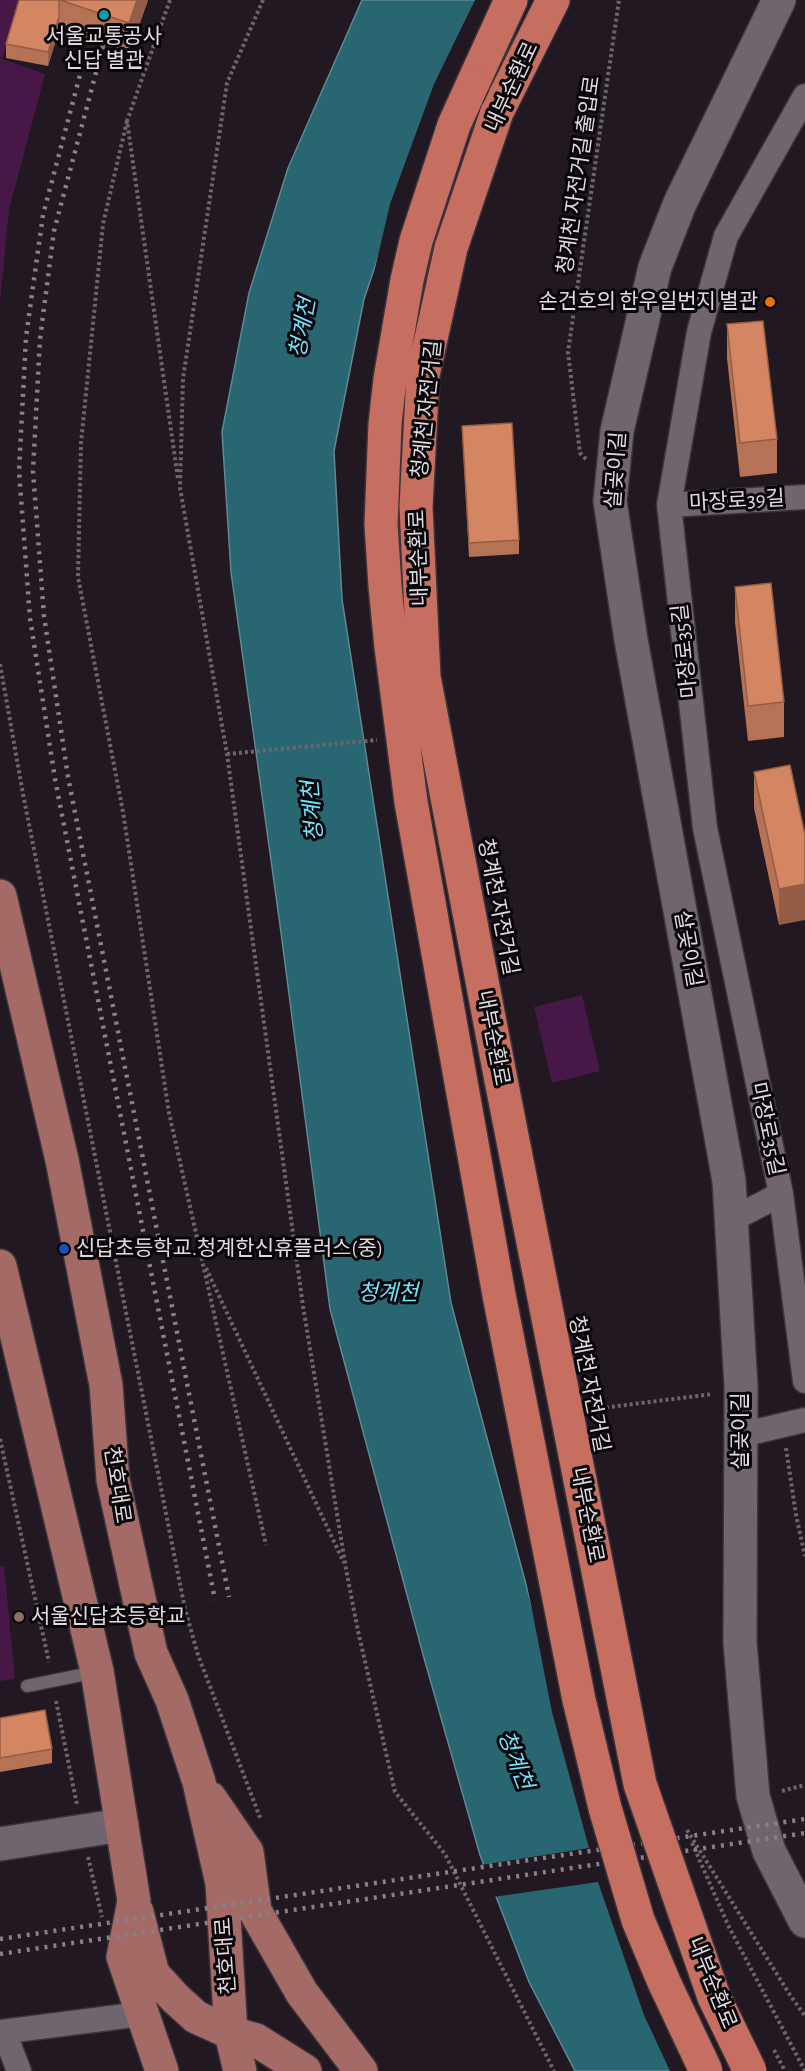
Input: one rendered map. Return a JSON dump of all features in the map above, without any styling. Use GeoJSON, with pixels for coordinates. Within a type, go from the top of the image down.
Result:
{"type":"FeatureCollection","features":[{"type":"Feature","properties":{"kind":"highway","name":"내부순환로"},"geometry":{"type":"LineString","coordinates":[[512,0],[454,125],[427,203],[406,280],[385,424],[381,524],[385,586],[411,802],[499,1296],[579,1700],[605,1808],[638,1920],[706,2071]]}},
{"type":"Feature","properties":{"kind":"highway","name":"내부순환로"},"geometry":{"type":"LineString","coordinates":[[553,0],[497,112],[451,248],[423,375],[417,507],[424,677],[640,1784],[714,1997],[750,2071]]}},
{"type":"Feature","properties":{"kind":"main road","name":"살곶이길"},"geometry":{"type":"LineString","coordinates":[[779,0],[680,203],[655,267],[617,431],[610,501],[631,640],[729,1181],[741,1387],[740,1643],[753,1796],[769,1851],[805,1921]]}},
{"type":"Feature","properties":{"kind":"main road","name":"천호대로"},"geometry":{"type":"LineString","coordinates":[[0,896],[64,1171],[106,1384],[113,1480],[151,1653],[172,1700],[198,1782],[222,1883],[231,2033],[240,2071]]}},
{"type":"Feature","properties":{"kind":"main road"},"geometry":{"type":"LineString","coordinates":[[0,1266],[97,1671],[134,1901],[153,1974],[196,2017],[231,2033],[256,2040],[304,2071]]}},
{"type":"Feature","properties":{"kind":"main road"},"geometry":{"type":"LineString","coordinates":[[198,1782],[247,1852],[255,1911],[302,1993],[361,2071]]}},
{"type":"Feature","properties":{"kind":"main road"},"geometry":{"type":"LineString","coordinates":[[0,1844],[122,1825]]}},
{"type":"Feature","properties":{"kind":"main road"},"geometry":{"type":"LineString","coordinates":[[134,1901],[123,1957],[162,2071]]}},
{"type":"Feature","properties":{"kind":"street","name":"마장로35길"},"geometry":{"type":"LineString","coordinates":[[805,96],[798,124],[726,236],[699,332],[669,505],[705,828],[781,1194],[805,1381]]}},
{"type":"Feature","properties":{"kind":"street","name":"마장로39길"},"geometry":{"type":"LineString","coordinates":[[669,505],[805,497]]}},
{"type":"Feature","properties":{"kind":"street","name":"마장로35길"},"geometry":{"type":"LineString","coordinates":[[731,1220],[781,1194]]}},
{"type":"Feature","properties":{"kind":"street"},"geometry":{"type":"LineString","coordinates":[[741,1435],[805,1420]]}},
{"type":"Feature","properties":{"kind":"street"},"geometry":{"type":"LineString","coordinates":[[19,2071],[2,2032],[141,2014]]}},
{"type":"Feature","properties":{"kind":"lane"},"geometry":{"type":"LineString","coordinates":[[27,1686],[97,1671]]}},
{"type":"Feature","properties":{"kind":"path"},"geometry":{"type":"LineString","coordinates":[[170,0],[127,121],[103,224],[81,443],[78,577],[123,812],[169,1113],[266,1545]]}},
{"type":"Feature","properties":{"kind":"path"},"geometry":{"type":"LineString","coordinates":[[180,488],[183,379],[227,83],[262,0]]}},
{"type":"Feature","properties":{"kind":"path","name":"청계천 자전거길 출입로"},"geometry":{"type":"LineString","coordinates":[[612,484],[579,453],[568,352],[619,0]]}},
{"type":"Feature","properties":{"kind":"path"},"geometry":{"type":"LineString","coordinates":[[127,121],[180,488],[227,754],[303,1306],[358,1631],[395,1792],[445,1854],[554,2071]]}},
{"type":"Feature","properties":{"kind":"path"},"geometry":{"type":"LineString","coordinates":[[0,664],[23,795],[185,1609],[198,1655],[239,1759]]}},
{"type":"Feature","properties":{"kind":"path"},"geometry":{"type":"LineString","coordinates":[[227,754],[380,739]]}},
{"type":"Feature","properties":{"kind":"path"},"geometry":{"type":"LineString","coordinates":[[202,1260],[346,1569]]}},
{"type":"Feature","properties":{"kind":"path"},"geometry":{"type":"LineString","coordinates":[[590,1410],[713,1394]]}},
{"type":"Feature","properties":{"kind":"path"},"geometry":{"type":"LineString","coordinates":[[0,1439],[49,1662]]}},
{"type":"Feature","properties":{"kind":"path"},"geometry":{"type":"LineString","coordinates":[[785,1444],[805,1556]]}},
{"type":"Feature","properties":{"kind":"path"},"geometry":{"type":"LineString","coordinates":[[56,1701],[103,1923]]}},
{"type":"Feature","properties":{"kind":"path"},"geometry":{"type":"LineString","coordinates":[[782,1791],[805,1785]]}},
{"type":"Feature","properties":{"kind":"path"},"geometry":{"type":"LineString","coordinates":[[685,1827],[712,1905]]}},
{"type":"Feature","properties":{"kind":"path"},"geometry":{"type":"LineString","coordinates":[[685,1827],[805,2016]]}},
{"type":"Feature","properties":{"kind":"path"},"geometry":{"type":"LineString","coordinates":[[685,1827],[729,1928],[805,2071]]}},
{"type":"Feature","properties":{"kind":"path"},"geometry":{"type":"LineString","coordinates":[[769,2042],[785,2071]]}},
{"type":"Feature","properties":{"kind":"shaded area"},"geometry":{"type":"Polygon","coordinates":[[[0,0],[20,0],[2,59],[45,74],[9,210],[0,302],[0,0]]]}},
{"type":"Feature","properties":{"kind":"shaded area"},"geometry":{"type":"Polygon","coordinates":[[[582,995],[600,1071],[552,1083],[534,1007],[582,995]]]}},
{"type":"Feature","properties":{"kind":"shaded area"},"geometry":{"type":"Polygon","coordinates":[[[0,1566],[4,1566],[15,1679],[0,1681],[0,1566]]]}},
{"type":"Feature","properties":{"kind":"water","name":"청계천"},"geometry":{"type":"Polygon","coordinates":[[[362,0],[484,0],[418,140],[364,299],[334,451],[342,599],[451,1303],[605,1881],[690,2071],[575,2071],[529,1982],[480,1855],[424,1658],[330,1309],[231,572],[222,432],[249,293],[288,168],[362,0]]]}},
{"type":"Feature","properties":{"kind":"pier"},"geometry":{"type":"Polygon","coordinates":[[[475,0],[487,0],[421,141],[370,290],[390,204],[434,84],[475,0]]]}},
{"type":"Feature","properties":{"kind":"pier"},"geometry":{"type":"Polygon","coordinates":[[[522,1559],[608,1880],[693,2071],[670,2071],[644,2015],[598,1882],[493,1897],[481,1865],[589,1848],[552,1712],[522,1559]]]}},
{"type":"Feature","properties":{"kind":"building"},"geometry":{"type":"Polygon","coordinates":[[[19,0],[59,0],[59,17],[48,52],[6,44],[19,0]]]}},
{"type":"Feature","properties":{"kind":"building"},"geometry":{"type":"Polygon","coordinates":[[[60,0],[137,0],[129,23],[60,0]]]}},
{"type":"Feature","properties":{"kind":"building"},"geometry":{"type":"Polygon","coordinates":[[[763,321],[777,439],[740,443],[727,324],[763,321]]]}},
{"type":"Feature","properties":{"kind":"building"},"geometry":{"type":"Polygon","coordinates":[[[512,423],[519,540],[469,543],[462,426],[512,423]]]}},
{"type":"Feature","properties":{"kind":"building"},"geometry":{"type":"Polygon","coordinates":[[[771,583],[784,702],[748,706],[735,587],[771,583]]]}},
{"type":"Feature","properties":{"kind":"building"},"geometry":{"type":"Polygon","coordinates":[[[790,765],[805,835],[805,884],[779,889],[754,772],[790,765]]]}},
{"type":"Feature","properties":{"kind":"building"},"geometry":{"type":"Polygon","coordinates":[[[45,1710],[52,1749],[0,1758],[0,1718],[45,1710]]]}},
{"type":"Feature","properties":{"kind":"railway"},"geometry":{"type":"LineString","coordinates":[[89,41],[43,215],[26,337],[19,471],[30,618],[55,779],[215,1600]]}},
{"type":"Feature","properties":{"kind":"railway"},"geometry":{"type":"LineString","coordinates":[[103,46],[54,231],[40,339],[33,471],[44,616],[68,777],[229,1597]]}},
{"type":"Feature","properties":{"kind":"railway"},"geometry":{"type":"LineString","coordinates":[[0,1939],[805,1819]]}},
{"type":"Feature","properties":{"kind":"railway"},"geometry":{"type":"LineString","coordinates":[[0,1954],[805,1833]]}},
{"type":"Feature","properties":{"kind":"place","name":"서울교통공사 신답 별관"},"geometry":{"type":"Point","coordinates":[104,15]}},
{"type":"Feature","properties":{"kind":"place","name":"손건호의 한우일번지 별관"},"geometry":{"type":"Point","coordinates":[770,302]}},
{"type":"Feature","properties":{"kind":"place","name":"신답초등학교.청계한신휴플러스(중)"},"geometry":{"type":"Point","coordinates":[64,1249]}},
{"type":"Feature","properties":{"kind":"place","name":"서울신답초등학교"},"geometry":{"type":"Point","coordinates":[19,1617]}}]}
